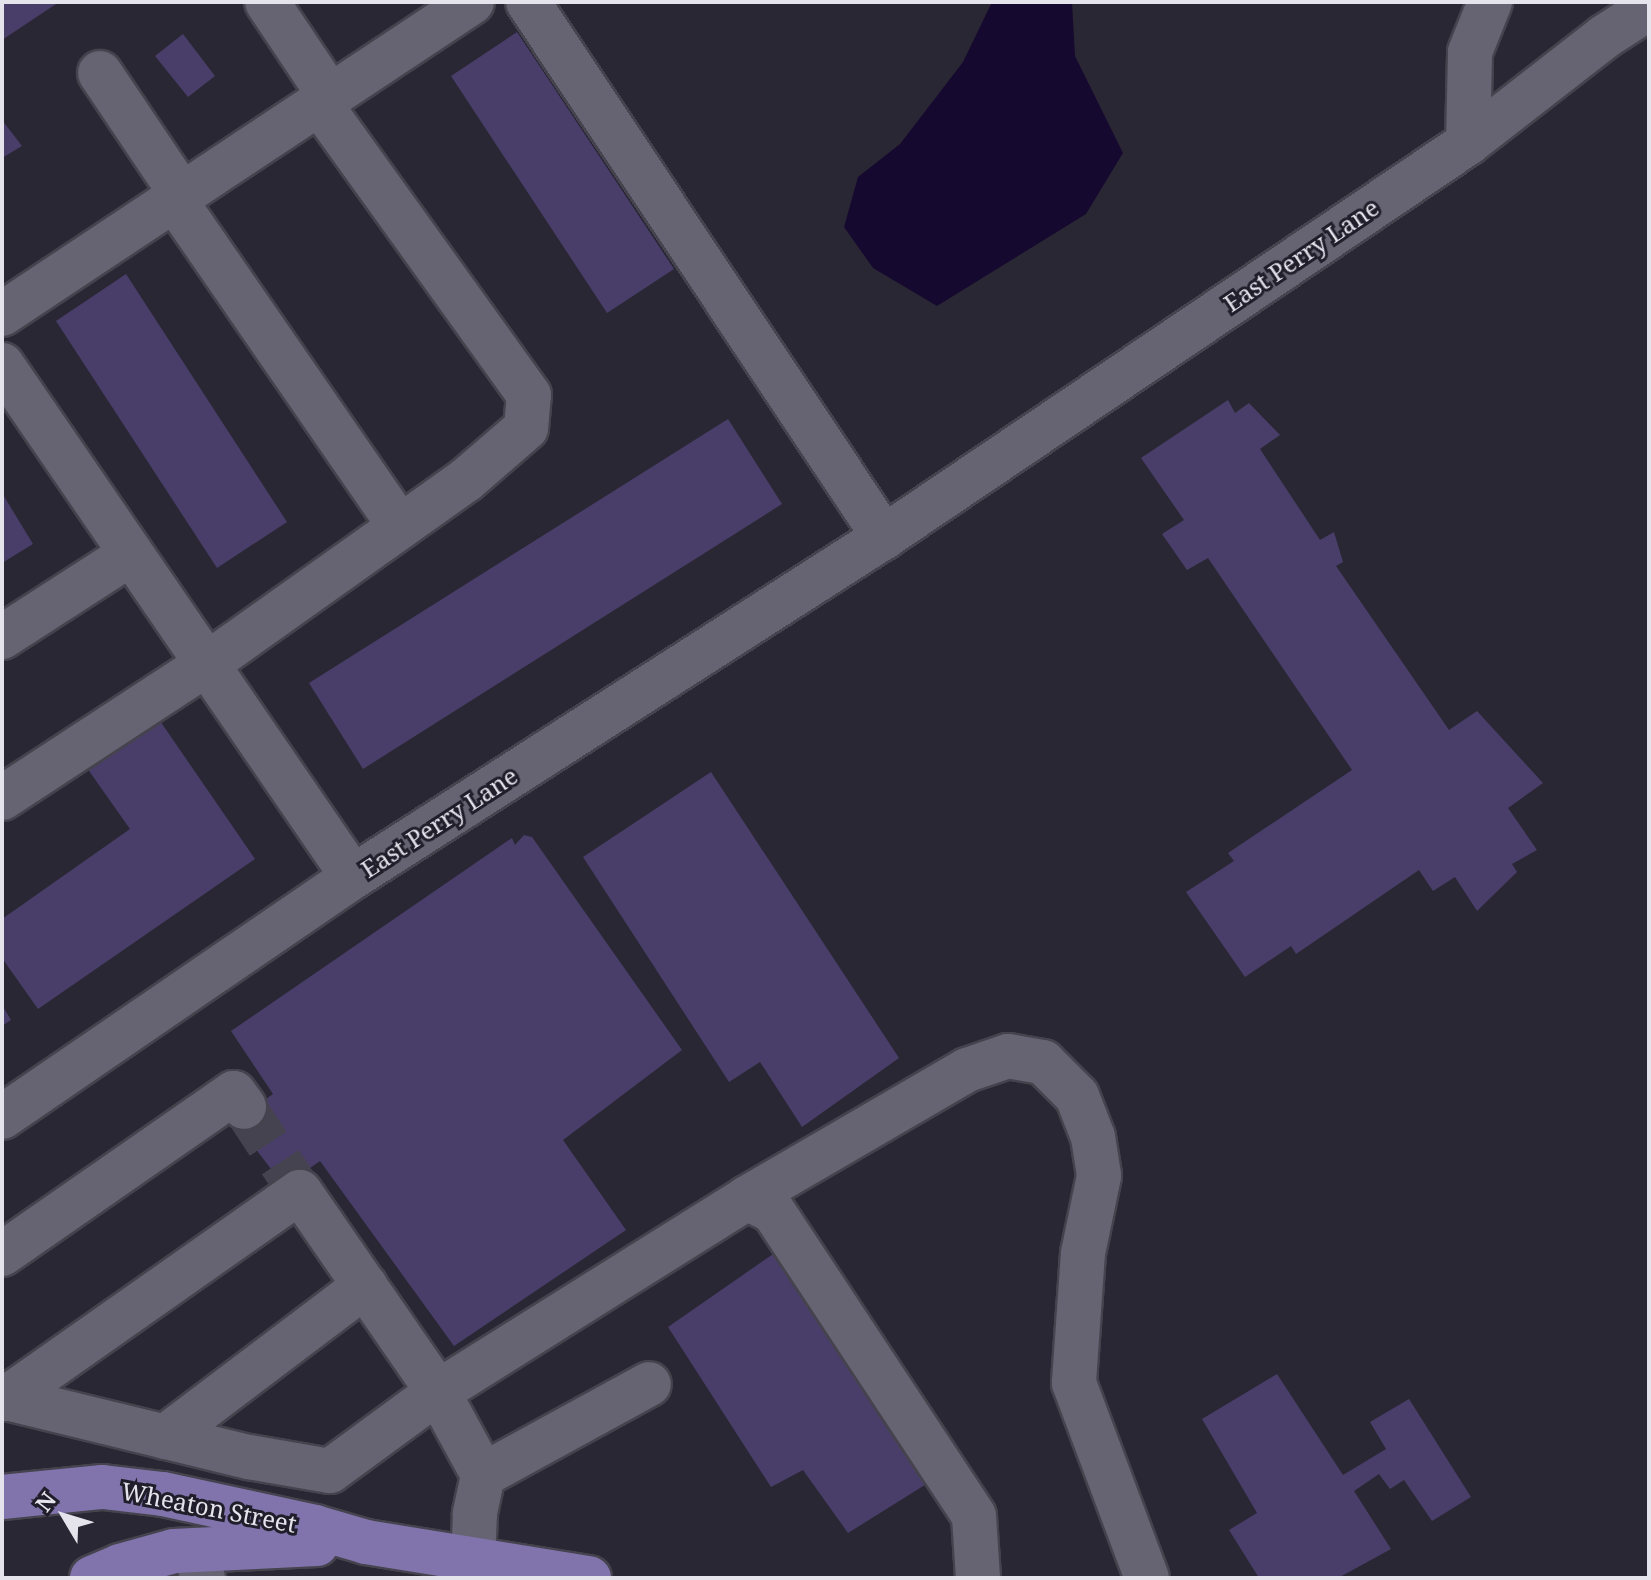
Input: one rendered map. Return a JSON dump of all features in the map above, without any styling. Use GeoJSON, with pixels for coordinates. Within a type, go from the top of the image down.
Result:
{"type":"FeatureCollection","features":[{"type":"Feature","properties":{"kind":"main road","name":"Wheaton Street"},"geometry":{"type":"LineString","coordinates":[[2,1497],[103,1487],[163,1494],[315,1527],[366,1542],[408,1564],[473,1560],[589,1578]]}},
{"type":"Feature","properties":{"kind":"main road","name":"Wheaton Street"},"geometry":{"type":"LineString","coordinates":[[92,1578],[120,1566],[199,1564],[366,1542]]}},
{"type":"Feature","properties":{"kind":"street"},"geometry":{"type":"LineString","coordinates":[[2,798],[207,664],[466,480],[526,428],[529,395],[325,99],[267,2]]}},
{"type":"Feature","properties":{"kind":"street"},"geometry":{"type":"LineString","coordinates":[[2,314],[472,2]]}},
{"type":"Feature","properties":{"kind":"street"},"geometry":{"type":"LineString","coordinates":[[528,2],[884,537]]}},
{"type":"Feature","properties":{"kind":"street"},"geometry":{"type":"LineString","coordinates":[[1468,143],[1470,52],[1490,2]]}},
{"type":"Feature","properties":{"kind":"street","name":"East Perry Lane"},"geometry":{"type":"LineString","coordinates":[[2,1117],[348,880],[884,537],[1468,143],[1640,7]]}},
{"type":"Feature","properties":{"kind":"street"},"geometry":{"type":"LineString","coordinates":[[100,73],[178,197],[400,527]]}},
{"type":"Feature","properties":{"kind":"street"},"geometry":{"type":"LineString","coordinates":[[2,365],[348,870],[348,880]]}},
{"type":"Feature","properties":{"kind":"street"},"geometry":{"type":"LineString","coordinates":[[2,637],[131,554]]}},
{"type":"Feature","properties":{"kind":"street"},"geometry":{"type":"LineString","coordinates":[[3,1398],[165,1437],[330,1471],[438,1392],[747,1198],[967,1070],[1008,1056],[1043,1062],[1077,1096],[1093,1137],[1099,1176],[1083,1253],[1074,1383],[1147,1578]]}},
{"type":"Feature","properties":{"kind":"street"},"geometry":{"type":"LineString","coordinates":[[2,1254],[234,1093],[244,1107]]}},
{"type":"Feature","properties":{"kind":"street"},"geometry":{"type":"LineString","coordinates":[[3,1398],[300,1192],[438,1392],[483,1475],[475,1514],[473,1560]]}},
{"type":"Feature","properties":{"kind":"street"},"geometry":{"type":"LineString","coordinates":[[747,1198],[773,1211],[974,1516],[978,1578]]}},
{"type":"Feature","properties":{"kind":"street"},"geometry":{"type":"LineString","coordinates":[[165,1437],[365,1286]]}},
{"type":"Feature","properties":{"kind":"street"},"geometry":{"type":"LineString","coordinates":[[483,1475],[649,1384]]}},
{"type":"Feature","properties":{"kind":"shaded area"},"geometry":{"type":"Polygon","coordinates":[[[992,2],[1072,2],[1075,56],[1123,153],[1086,214],[937,306],[873,268],[844,227],[858,177],[900,144],[963,62],[992,2]]]}},
{"type":"Feature","properties":{"kind":"building"},"geometry":{"type":"Polygon","coordinates":[[[2,2],[59,2],[2,40],[2,2]]]}},
{"type":"Feature","properties":{"kind":"building"},"geometry":{"type":"Polygon","coordinates":[[[517,32],[674,269],[607,313],[451,76],[517,32]]]}},
{"type":"Feature","properties":{"kind":"building"},"geometry":{"type":"Polygon","coordinates":[[[183,34],[215,76],[188,97],[155,56],[183,34]]]}},
{"type":"Feature","properties":{"kind":"building"},"geometry":{"type":"Polygon","coordinates":[[[2,120],[22,146],[2,158],[2,120]]]}},
{"type":"Feature","properties":{"kind":"building"},"geometry":{"type":"Polygon","coordinates":[[[126,274],[287,522],[217,568],[56,321],[126,274]]]}},
{"type":"Feature","properties":{"kind":"building"},"geometry":{"type":"Polygon","coordinates":[[[1228,400],[1235,413],[1249,403],[1280,435],[1260,449],[1320,540],[1334,532],[1343,562],[1336,566],[1449,730],[1477,711],[1543,783],[1508,808],[1537,850],[1512,864],[1517,872],[1477,911],[1455,877],[1433,891],[1419,870],[1296,954],[1291,946],[1245,977],[1186,892],[1234,861],[1228,853],[1352,770],[1208,558],[1187,570],[1162,534],[1184,520],[1141,458],[1228,400]]]}},
{"type":"Feature","properties":{"kind":"building"},"geometry":{"type":"Polygon","coordinates":[[[728,419],[782,504],[363,769],[309,683],[728,419]]]}},
{"type":"Feature","properties":{"kind":"building"},"geometry":{"type":"Polygon","coordinates":[[[2,493],[33,544],[2,563],[2,493]]]}},
{"type":"Feature","properties":{"kind":"building"},"geometry":{"type":"Polygon","coordinates":[[[158,718],[255,859],[38,1009],[2,958],[2,919],[130,829],[87,768],[158,718]]]}},
{"type":"Feature","properties":{"kind":"building"},"geometry":{"type":"Polygon","coordinates":[[[711,772],[899,1058],[802,1127],[760,1062],[729,1082],[583,857],[711,772]]]}},
{"type":"Feature","properties":{"kind":"building"},"geometry":{"type":"Polygon","coordinates":[[[524,835],[532,837],[682,1050],[563,1140],[626,1230],[454,1346],[320,1161],[284,1186],[235,1122],[273,1094],[231,1031],[512,838],[515,845],[524,835]]]}},
{"type":"Feature","properties":{"kind":"building"},"geometry":{"type":"Polygon","coordinates":[[[2,1005],[11,1020],[2,1026],[2,1005]]]}},
{"type":"Feature","properties":{"kind":"building"},"geometry":{"type":"Polygon","coordinates":[[[776,1252],[928,1483],[848,1533],[803,1470],[771,1487],[668,1327],[776,1252]]]}},
{"type":"Feature","properties":{"kind":"building"},"geometry":{"type":"Polygon","coordinates":[[[1277,1374],[1343,1475],[1386,1449],[1370,1422],[1409,1399],[1471,1497],[1432,1521],[1404,1480],[1390,1489],[1379,1474],[1354,1491],[1391,1549],[1338,1578],[1259,1578],[1229,1530],[1257,1513],[1202,1419],[1277,1374]]]}},
{"type":"Feature","properties":{"kind":"tunnel"},"geometry":{"type":"LineString","coordinates":[[244,1107],[300,1192]]}}]}
